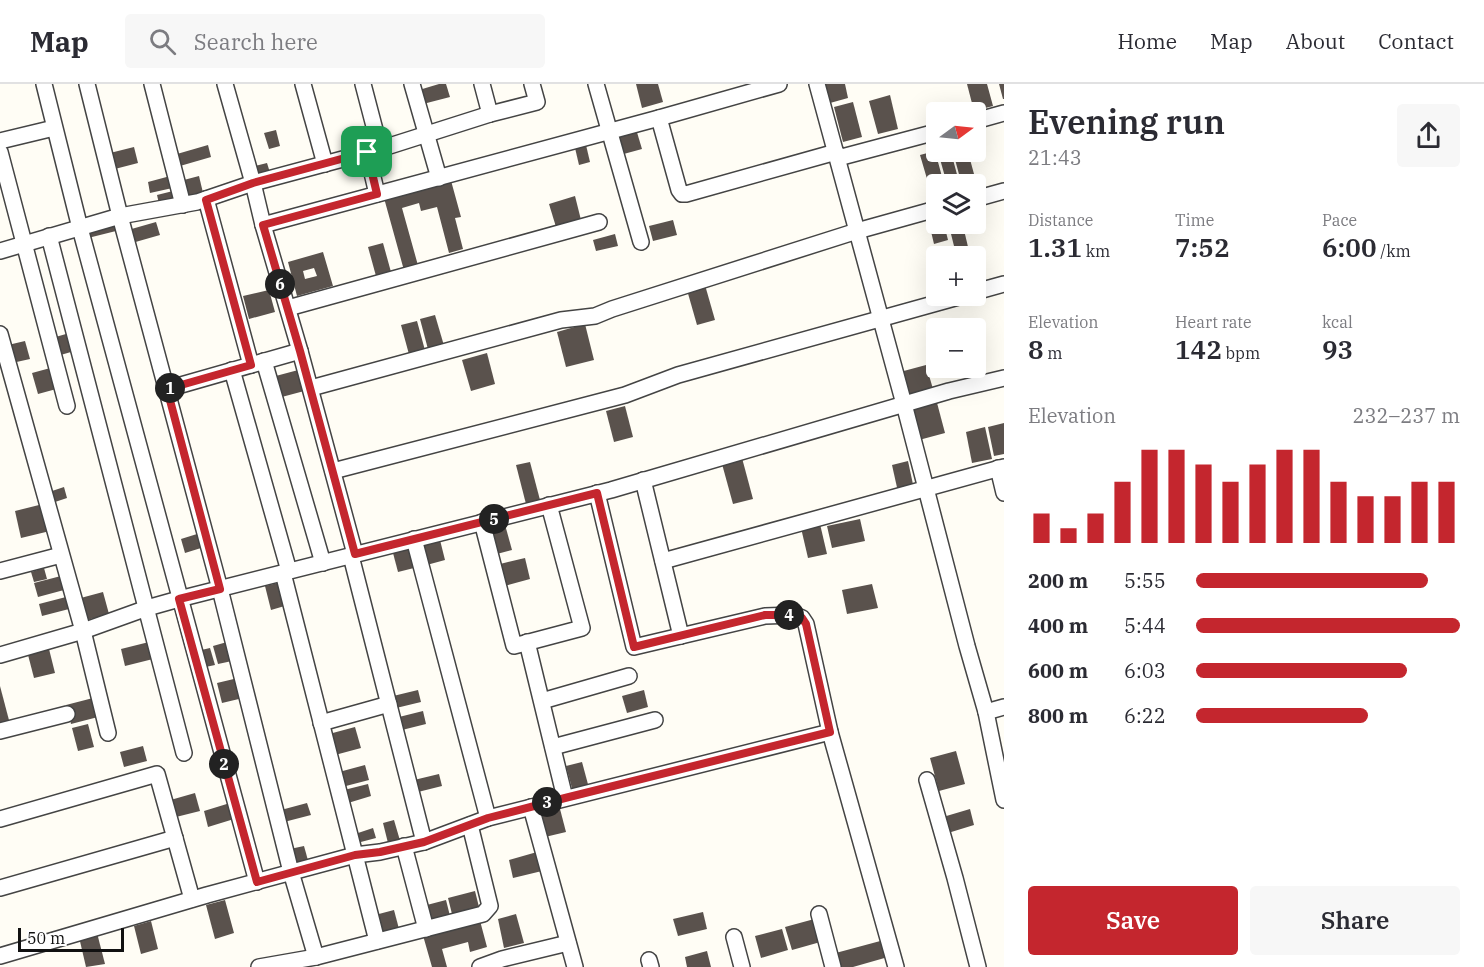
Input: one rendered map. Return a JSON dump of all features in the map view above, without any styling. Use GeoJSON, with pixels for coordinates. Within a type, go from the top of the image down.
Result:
{"type":"FeatureCollection","features":[{"type":"Feature","properties":{"kind":"street"},"geometry":{"type":"LineString","coordinates":[[44,84],[179,599],[257,882]]}},
{"type":"Feature","properties":{"kind":"street"},"geometry":{"type":"LineString","coordinates":[[87,84],[220,589],[291,872],[316,957]]}},
{"type":"Feature","properties":{"kind":"street"},"geometry":{"type":"LineString","coordinates":[[152,84],[183,205]]}},
{"type":"Feature","properties":{"kind":"street"},"geometry":{"type":"LineString","coordinates":[[225,84],[333,471],[424,842]]}},
{"type":"Feature","properties":{"kind":"street"},"geometry":{"type":"LineString","coordinates":[[303,84],[325,164]]}},
{"type":"Feature","properties":{"kind":"street"},"geometry":{"type":"LineString","coordinates":[[363,84],[377,194]]}},
{"type":"Feature","properties":{"kind":"street"},"geometry":{"type":"LineString","coordinates":[[412,84],[439,178]]}},
{"type":"Feature","properties":{"kind":"street"},"geometry":{"type":"LineString","coordinates":[[482,84],[490,114]]}},
{"type":"Feature","properties":{"kind":"street"},"geometry":{"type":"LineString","coordinates":[[0,251],[120,216],[206,200],[253,183],[373,151],[490,114],[537,102],[532,84]]}},
{"type":"Feature","properties":{"kind":"street"},"geometry":{"type":"LineString","coordinates":[[596,84],[640,242]]}},
{"type":"Feature","properties":{"kind":"street"},"geometry":{"type":"LineString","coordinates":[[263,225],[779,84]]}},
{"type":"Feature","properties":{"kind":"street"},"geometry":{"type":"LineString","coordinates":[[817,84],[986,712],[1004,800]]}},
{"type":"Feature","properties":{"kind":"street"},"geometry":{"type":"LineString","coordinates":[[986,118],[1004,113]]}},
{"type":"Feature","properties":{"kind":"street"},"geometry":{"type":"LineString","coordinates":[[659,118],[682,194],[926,134]]}},
{"type":"Feature","properties":{"kind":"street"},"geometry":{"type":"LineString","coordinates":[[0,141],[54,128]]}},
{"type":"Feature","properties":{"kind":"street"},"geometry":{"type":"LineString","coordinates":[[0,152],[67,406]]}},
{"type":"Feature","properties":{"kind":"street"},"geometry":{"type":"LineString","coordinates":[[986,196],[1004,191]]}},
{"type":"Feature","properties":{"kind":"street"},"geometry":{"type":"LineString","coordinates":[[206,200],[324,562]]}},
{"type":"Feature","properties":{"kind":"street"},"geometry":{"type":"LineString","coordinates":[[310,388],[561,320],[595,316],[857,231],[926,212]]}},
{"type":"Feature","properties":{"kind":"street"},"geometry":{"type":"LineString","coordinates":[[288,308],[599,222]]}},
{"type":"Feature","properties":{"kind":"street"},"geometry":{"type":"LineString","coordinates":[[50,236],[184,753]]}},
{"type":"Feature","properties":{"kind":"street"},"geometry":{"type":"LineString","coordinates":[[986,289],[1004,284]]}},
{"type":"Feature","properties":{"kind":"street"},"geometry":{"type":"LineString","coordinates":[[333,471],[626,395],[678,375],[926,306]]}},
{"type":"Feature","properties":{"kind":"street"},"geometry":{"type":"LineString","coordinates":[[0,334],[108,733]]}},
{"type":"Feature","properties":{"kind":"street"},"geometry":{"type":"LineString","coordinates":[[167,389],[300,351]]}},
{"type":"Feature","properties":{"kind":"street"},"geometry":{"type":"LineString","coordinates":[[232,370],[286,572],[321,723],[377,941]]}},
{"type":"Feature","properties":{"kind":"street"},"geometry":{"type":"LineString","coordinates":[[0,654],[82,631],[179,599],[597,493],[949,391],[1004,378]]}},
{"type":"Feature","properties":{"kind":"street"},"geometry":{"type":"LineString","coordinates":[[663,561],[1001,468],[1004,493]]}},
{"type":"Feature","properties":{"kind":"street"},"geometry":{"type":"LineString","coordinates":[[643,480],[681,636]]}},
{"type":"Feature","properties":{"kind":"street"},"geometry":{"type":"LineString","coordinates":[[597,493],[634,647],[765,615],[795,615],[802,618],[806,624],[830,732],[896,967]]}},
{"type":"Feature","properties":{"kind":"street"},"geometry":{"type":"LineString","coordinates":[[482,522],[514,646],[582,628],[549,505]]}},
{"type":"Feature","properties":{"kind":"street"},"geometry":{"type":"LineString","coordinates":[[414,539],[488,818]]}},
{"type":"Feature","properties":{"kind":"street"},"geometry":{"type":"LineString","coordinates":[[0,571],[61,555]]}},
{"type":"Feature","properties":{"kind":"street"},"geometry":{"type":"LineString","coordinates":[[527,642],[565,798]]}},
{"type":"Feature","properties":{"kind":"street"},"geometry":{"type":"LineString","coordinates":[[542,701],[629,676]]}},
{"type":"Feature","properties":{"kind":"street"},"geometry":{"type":"LineString","coordinates":[[321,723],[389,704]]}},
{"type":"Feature","properties":{"kind":"street"},"geometry":{"type":"LineString","coordinates":[[986,712],[1004,707]]}},
{"type":"Feature","properties":{"kind":"street"},"geometry":{"type":"LineString","coordinates":[[0,731],[66,714]]}},
{"type":"Feature","properties":{"kind":"street"},"geometry":{"type":"LineString","coordinates":[[553,747],[655,720]]}},
{"type":"Feature","properties":{"kind":"street"},"geometry":{"type":"LineString","coordinates":[[0,956],[291,872],[355,855],[424,842],[488,818],[830,732]]}},
{"type":"Feature","properties":{"kind":"street"},"geometry":{"type":"LineString","coordinates":[[0,819],[157,774],[192,900]]}},
{"type":"Feature","properties":{"kind":"street"},"geometry":{"type":"LineString","coordinates":[[927,780],[978,967]]}},
{"type":"Feature","properties":{"kind":"street"},"geometry":{"type":"LineString","coordinates":[[531,807],[575,967]]}},
{"type":"Feature","properties":{"kind":"street"},"geometry":{"type":"LineString","coordinates":[[259,967],[316,957],[488,911],[490,906],[470,825]]}},
{"type":"Feature","properties":{"kind":"street"},"geometry":{"type":"LineString","coordinates":[[0,888],[175,838]]}},
{"type":"Feature","properties":{"kind":"street"},"geometry":{"type":"LineString","coordinates":[[404,846],[426,929]]}},
{"type":"Feature","properties":{"kind":"street"},"geometry":{"type":"LineString","coordinates":[[819,914],[832,967]]}},
{"type":"Feature","properties":{"kind":"street"},"geometry":{"type":"LineString","coordinates":[[734,937],[742,967]]}},
{"type":"Feature","properties":{"kind":"street"},"geometry":{"type":"LineString","coordinates":[[480,967],[503,963],[568,943]]}},
{"type":"Feature","properties":{"kind":"building"},"geometry":{"type":"Polygon","coordinates":[[[446,84],[450,97],[423,104],[419,90],[446,84]]]}},
{"type":"Feature","properties":{"kind":"building"},"geometry":{"type":"Polygon","coordinates":[[[636,84],[658,84],[663,102],[642,108],[636,84]]]}},
{"type":"Feature","properties":{"kind":"building"},"geometry":{"type":"Polygon","coordinates":[[[825,84],[845,84],[848,98],[830,103],[825,84]]]}},
{"type":"Feature","properties":{"kind":"building"},"geometry":{"type":"Polygon","coordinates":[[[967,84],[987,84],[993,106],[986,108],[986,102],[972,102],[967,84]]]}},
{"type":"Feature","properties":{"kind":"building"},"geometry":{"type":"Polygon","coordinates":[[[999,84],[1004,84],[1004,99],[1003,99],[999,84]]]}},
{"type":"Feature","properties":{"kind":"building"},"geometry":{"type":"Polygon","coordinates":[[[890,95],[898,129],[878,134],[869,101],[890,95]]]}},
{"type":"Feature","properties":{"kind":"building"},"geometry":{"type":"Polygon","coordinates":[[[853,102],[862,137],[843,142],[834,107],[853,102]]]}},
{"type":"Feature","properties":{"kind":"building"},"geometry":{"type":"Polygon","coordinates":[[[636,129],[642,149],[620,155],[614,135],[636,129]]]}},
{"type":"Feature","properties":{"kind":"building"},"geometry":{"type":"Polygon","coordinates":[[[276,130],[280,146],[269,149],[264,133],[276,130]]]}},
{"type":"Feature","properties":{"kind":"building"},"geometry":{"type":"Polygon","coordinates":[[[208,145],[211,157],[180,166],[177,154],[208,145]]]}},
{"type":"Feature","properties":{"kind":"building"},"geometry":{"type":"Polygon","coordinates":[[[586,145],[590,162],[579,165],[575,148],[586,145]]]}},
{"type":"Feature","properties":{"kind":"building"},"geometry":{"type":"Polygon","coordinates":[[[134,147],[138,163],[111,170],[106,154],[134,147]]]}},
{"type":"Feature","properties":{"kind":"building"},"geometry":{"type":"Polygon","coordinates":[[[926,153],[926,162],[938,162],[941,174],[926,175],[920,155],[926,153]]]}},
{"type":"Feature","properties":{"kind":"building"},"geometry":{"type":"Polygon","coordinates":[[[941,162],[954,162],[957,174],[944,174],[941,162]]]}},
{"type":"Feature","properties":{"kind":"building"},"geometry":{"type":"Polygon","coordinates":[[[956,162],[971,162],[974,174],[959,174],[956,162]]]}},
{"type":"Feature","properties":{"kind":"building"},"geometry":{"type":"Polygon","coordinates":[[[267,163],[271,176],[258,179],[255,166],[267,163]]]}},
{"type":"Feature","properties":{"kind":"building"},"geometry":{"type":"Polygon","coordinates":[[[174,175],[177,187],[150,193],[148,182],[174,175]]]}},
{"type":"Feature","properties":{"kind":"building"},"geometry":{"type":"Polygon","coordinates":[[[199,176],[204,197],[185,202],[180,181],[199,176]]]}},
{"type":"Feature","properties":{"kind":"building"},"geometry":{"type":"Polygon","coordinates":[[[450,177],[461,217],[455,218],[463,249],[449,253],[437,207],[421,211],[419,203],[402,208],[419,269],[405,274],[384,198],[450,177]]]}},
{"type":"Feature","properties":{"kind":"building"},"geometry":{"type":"Polygon","coordinates":[[[177,190],[180,203],[160,208],[157,195],[177,190]]]}},
{"type":"Feature","properties":{"kind":"building"},"geometry":{"type":"Polygon","coordinates":[[[575,196],[581,220],[556,227],[549,204],[575,196]]]}},
{"type":"Feature","properties":{"kind":"building"},"geometry":{"type":"Polygon","coordinates":[[[113,220],[116,231],[88,238],[85,227],[113,220]]]}},
{"type":"Feature","properties":{"kind":"building"},"geometry":{"type":"Polygon","coordinates":[[[673,220],[677,235],[653,241],[649,226],[673,220]]]}},
{"type":"Feature","properties":{"kind":"building"},"geometry":{"type":"Polygon","coordinates":[[[156,222],[160,235],[132,243],[128,230],[156,222]]]}},
{"type":"Feature","properties":{"kind":"building"},"geometry":{"type":"Polygon","coordinates":[[[615,234],[618,246],[596,251],[593,240],[615,234]]]}},
{"type":"Feature","properties":{"kind":"building"},"geometry":{"type":"Polygon","coordinates":[[[932,234],[946,234],[948,240],[934,244],[932,234]]]}},
{"type":"Feature","properties":{"kind":"building"},"geometry":{"type":"Polygon","coordinates":[[[951,234],[965,234],[968,246],[954,246],[951,234]]]}},
{"type":"Feature","properties":{"kind":"building"},"geometry":{"type":"Polygon","coordinates":[[[383,243],[391,272],[376,276],[368,247],[383,243]]]}},
{"type":"Feature","properties":{"kind":"building"},"geometry":{"type":"Polygon","coordinates":[[[323,252],[333,286],[297,296],[288,262],[323,252]],[[314,268],[303,271],[305,279],[317,276],[314,268]]]}},
{"type":"Feature","properties":{"kind":"building"},"geometry":{"type":"Polygon","coordinates":[[[705,285],[715,320],[697,325],[687,290],[705,285]]]}},
{"type":"Feature","properties":{"kind":"building"},"geometry":{"type":"Polygon","coordinates":[[[269,290],[275,312],[249,319],[243,296],[269,290]]]}},
{"type":"Feature","properties":{"kind":"building"},"geometry":{"type":"Polygon","coordinates":[[[435,315],[445,349],[429,353],[420,319],[435,315]]]}},
{"type":"Feature","properties":{"kind":"building"},"geometry":{"type":"Polygon","coordinates":[[[417,321],[426,354],[410,358],[401,325],[417,321]]]}},
{"type":"Feature","properties":{"kind":"building"},"geometry":{"type":"Polygon","coordinates":[[[585,324],[594,360],[566,367],[557,332],[585,324]]]}},
{"type":"Feature","properties":{"kind":"building"},"geometry":{"type":"Polygon","coordinates":[[[73,332],[78,350],[57,356],[52,338],[73,332]]]}},
{"type":"Feature","properties":{"kind":"building"},"geometry":{"type":"Polygon","coordinates":[[[25,341],[30,359],[12,363],[8,345],[25,341]]]}},
{"type":"Feature","properties":{"kind":"building"},"geometry":{"type":"Polygon","coordinates":[[[487,353],[495,384],[471,391],[462,360],[487,353]]]}},
{"type":"Feature","properties":{"kind":"building"},"geometry":{"type":"Polygon","coordinates":[[[926,365],[926,378],[930,378],[933,389],[907,397],[900,372],[926,365]]]}},
{"type":"Feature","properties":{"kind":"building"},"geometry":{"type":"Polygon","coordinates":[[[54,367],[60,388],[38,394],[32,373],[54,367]]]}},
{"type":"Feature","properties":{"kind":"building"},"geometry":{"type":"Polygon","coordinates":[[[302,369],[308,390],[278,398],[272,377],[302,369]]]}},
{"type":"Feature","properties":{"kind":"building"},"geometry":{"type":"Polygon","coordinates":[[[936,399],[945,433],[919,440],[910,406],[936,399]]]}},
{"type":"Feature","properties":{"kind":"building"},"geometry":{"type":"Polygon","coordinates":[[[625,406],[633,437],[614,442],[606,411],[625,406]]]}},
{"type":"Feature","properties":{"kind":"building"},"geometry":{"type":"Polygon","coordinates":[[[1004,423],[1004,454],[994,456],[988,427],[1004,423]]]}},
{"type":"Feature","properties":{"kind":"building"},"geometry":{"type":"Polygon","coordinates":[[[985,427],[992,459],[972,463],[966,432],[985,427]]]}},
{"type":"Feature","properties":{"kind":"building"},"geometry":{"type":"Polygon","coordinates":[[[742,458],[753,499],[733,504],[722,464],[742,458]]]}},
{"type":"Feature","properties":{"kind":"building"},"geometry":{"type":"Polygon","coordinates":[[[908,461],[914,489],[898,492],[892,465],[908,461]]]}},
{"type":"Feature","properties":{"kind":"building"},"geometry":{"type":"Polygon","coordinates":[[[530,462],[540,500],[526,504],[516,465],[530,462]]]}},
{"type":"Feature","properties":{"kind":"building"},"geometry":{"type":"Polygon","coordinates":[[[64,487],[67,498],[49,504],[46,493],[64,487]]]}},
{"type":"Feature","properties":{"kind":"building"},"geometry":{"type":"Polygon","coordinates":[[[43,504],[50,531],[21,538],[15,511],[43,504]]]}},
{"type":"Feature","properties":{"kind":"building"},"geometry":{"type":"Polygon","coordinates":[[[860,519],[865,541],[832,548],[827,526],[860,519]]]}},
{"type":"Feature","properties":{"kind":"building"},"geometry":{"type":"Polygon","coordinates":[[[504,521],[512,550],[493,555],[485,526],[504,521]]]}},
{"type":"Feature","properties":{"kind":"building"},"geometry":{"type":"Polygon","coordinates":[[[820,524],[827,554],[808,558],[801,528],[820,524]]]}},
{"type":"Feature","properties":{"kind":"building"},"geometry":{"type":"Polygon","coordinates":[[[197,534],[201,548],[185,553],[181,539],[197,534]]]}},
{"type":"Feature","properties":{"kind":"building"},"geometry":{"type":"Polygon","coordinates":[[[440,540],[445,560],[423,566],[418,546],[440,540]]]}},
{"type":"Feature","properties":{"kind":"building"},"geometry":{"type":"Polygon","coordinates":[[[413,547],[418,567],[398,572],[393,553],[413,547]]]}},
{"type":"Feature","properties":{"kind":"building"},"geometry":{"type":"Polygon","coordinates":[[[525,558],[530,579],[501,587],[496,565],[525,558]]]}},
{"type":"Feature","properties":{"kind":"building"},"geometry":{"type":"Polygon","coordinates":[[[44,568],[47,579],[34,582],[31,572],[44,568]]]}},
{"type":"Feature","properties":{"kind":"building"},"geometry":{"type":"Polygon","coordinates":[[[61,576],[64,590],[38,597],[34,583],[61,576]]]}},
{"type":"Feature","properties":{"kind":"building"},"geometry":{"type":"Polygon","coordinates":[[[282,582],[288,605],[271,610],[265,586],[282,582]]]}},
{"type":"Feature","properties":{"kind":"building"},"geometry":{"type":"Polygon","coordinates":[[[872,584],[878,608],[847,614],[842,590],[872,584]]]}},
{"type":"Feature","properties":{"kind":"building"},"geometry":{"type":"Polygon","coordinates":[[[103,592],[109,614],[83,621],[77,599],[103,592]]]}},
{"type":"Feature","properties":{"kind":"building"},"geometry":{"type":"Polygon","coordinates":[[[66,597],[69,609],[42,616],[39,604],[66,597]]]}},
{"type":"Feature","properties":{"kind":"building"},"geometry":{"type":"Polygon","coordinates":[[[149,642],[153,659],[125,666],[121,649],[149,642]]]}},
{"type":"Feature","properties":{"kind":"building"},"geometry":{"type":"Polygon","coordinates":[[[227,642],[232,661],[218,664],[213,646],[227,642]]]}},
{"type":"Feature","properties":{"kind":"building"},"geometry":{"type":"Polygon","coordinates":[[[48,645],[55,673],[34,678],[27,651],[48,645]]]}},
{"type":"Feature","properties":{"kind":"building"},"geometry":{"type":"Polygon","coordinates":[[[210,648],[215,665],[201,668],[197,651],[210,648]]]}},
{"type":"Feature","properties":{"kind":"building"},"geometry":{"type":"Polygon","coordinates":[[[238,678],[243,698],[222,703],[217,683],[238,678]]]}},
{"type":"Feature","properties":{"kind":"building"},"geometry":{"type":"Polygon","coordinates":[[[0,686],[10,724],[0,726],[0,686]]]}},
{"type":"Feature","properties":{"kind":"building"},"geometry":{"type":"Polygon","coordinates":[[[418,690],[421,702],[392,709],[389,697],[418,690]]]}},
{"type":"Feature","properties":{"kind":"building"},"geometry":{"type":"Polygon","coordinates":[[[644,690],[648,707],[627,713],[622,696],[644,690]]]}},
{"type":"Feature","properties":{"kind":"building"},"geometry":{"type":"Polygon","coordinates":[[[93,698],[98,717],[71,724],[66,705],[93,698]]]}},
{"type":"Feature","properties":{"kind":"building"},"geometry":{"type":"Polygon","coordinates":[[[423,711],[426,724],[398,731],[395,718],[423,711]]]}},
{"type":"Feature","properties":{"kind":"building"},"geometry":{"type":"Polygon","coordinates":[[[88,724],[94,747],[78,751],[72,728],[88,724]]]}},
{"type":"Feature","properties":{"kind":"building"},"geometry":{"type":"Polygon","coordinates":[[[355,727],[361,748],[335,755],[329,734],[355,727]]]}},
{"type":"Feature","properties":{"kind":"building"},"geometry":{"type":"Polygon","coordinates":[[[143,746],[147,761],[124,767],[120,752],[143,746]]]}},
{"type":"Feature","properties":{"kind":"building"},"geometry":{"type":"Polygon","coordinates":[[[956,751],[965,784],[939,791],[930,758],[956,751]]]}},
{"type":"Feature","properties":{"kind":"building"},"geometry":{"type":"Polygon","coordinates":[[[582,762],[589,788],[573,792],[566,766],[582,762]]]}},
{"type":"Feature","properties":{"kind":"building"},"geometry":{"type":"Polygon","coordinates":[[[365,765],[369,780],[342,787],[339,772],[365,765]]]}},
{"type":"Feature","properties":{"kind":"building"},"geometry":{"type":"Polygon","coordinates":[[[439,774],[442,786],[418,792],[414,780],[439,774]]]}},
{"type":"Feature","properties":{"kind":"building"},"geometry":{"type":"Polygon","coordinates":[[[368,784],[371,796],[348,803],[344,790],[368,784]]]}},
{"type":"Feature","properties":{"kind":"building"},"geometry":{"type":"Polygon","coordinates":[[[195,793],[200,811],[172,818],[167,801],[195,793]]]}},
{"type":"Feature","properties":{"kind":"building"},"geometry":{"type":"Polygon","coordinates":[[[230,803],[234,819],[208,827],[204,811],[230,803]]]}},
{"type":"Feature","properties":{"kind":"building"},"geometry":{"type":"Polygon","coordinates":[[[307,803],[311,815],[284,822],[281,810],[307,803]]]}},
{"type":"Feature","properties":{"kind":"building"},"geometry":{"type":"Polygon","coordinates":[[[560,809],[566,832],[545,837],[539,814],[560,809]]]}},
{"type":"Feature","properties":{"kind":"building"},"geometry":{"type":"Polygon","coordinates":[[[970,809],[974,825],[948,833],[943,817],[970,809]]]}},
{"type":"Feature","properties":{"kind":"building"},"geometry":{"type":"Polygon","coordinates":[[[394,820],[401,844],[389,847],[383,823],[394,820]]]}},
{"type":"Feature","properties":{"kind":"building"},"geometry":{"type":"Polygon","coordinates":[[[373,828],[376,838],[357,843],[355,834],[373,828]]]}},
{"type":"Feature","properties":{"kind":"building"},"geometry":{"type":"Polygon","coordinates":[[[304,846],[309,864],[295,868],[290,849],[304,846]]]}},
{"type":"Feature","properties":{"kind":"building"},"geometry":{"type":"Polygon","coordinates":[[[537,852],[542,871],[513,878],[509,860],[537,852]]]}},
{"type":"Feature","properties":{"kind":"building"},"geometry":{"type":"Polygon","coordinates":[[[475,891],[480,911],[453,918],[448,898],[475,891]]]}},
{"type":"Feature","properties":{"kind":"building"},"geometry":{"type":"Polygon","coordinates":[[[225,900],[234,933],[215,939],[206,905],[225,900]]]}},
{"type":"Feature","properties":{"kind":"building"},"geometry":{"type":"Polygon","coordinates":[[[446,900],[451,920],[428,925],[423,906],[446,900]]]}},
{"type":"Feature","properties":{"kind":"building"},"geometry":{"type":"Polygon","coordinates":[[[394,910],[399,929],[380,933],[375,915],[394,910]]]}},
{"type":"Feature","properties":{"kind":"building"},"geometry":{"type":"Polygon","coordinates":[[[703,912],[707,929],[678,936],[673,919],[703,912]]]}},
{"type":"Feature","properties":{"kind":"building"},"geometry":{"type":"Polygon","coordinates":[[[516,914],[524,943],[504,948],[498,919],[516,914]]]}},
{"type":"Feature","properties":{"kind":"building"},"geometry":{"type":"Polygon","coordinates":[[[479,917],[487,947],[470,952],[468,942],[442,949],[447,967],[432,967],[422,932],[479,917]]]}},
{"type":"Feature","properties":{"kind":"building"},"geometry":{"type":"Polygon","coordinates":[[[818,918],[824,941],[792,950],[785,927],[818,918]]]}},
{"type":"Feature","properties":{"kind":"building"},"geometry":{"type":"Polygon","coordinates":[[[151,921],[158,949],[141,954],[134,926],[151,921]]]}},
{"type":"Feature","properties":{"kind":"building"},"geometry":{"type":"Polygon","coordinates":[[[782,929],[788,950],[761,958],[755,936],[782,929]]]}},
{"type":"Feature","properties":{"kind":"building"},"geometry":{"type":"Polygon","coordinates":[[[97,933],[105,964],[86,967],[79,937],[97,933]]]}},
{"type":"Feature","properties":{"kind":"building"},"geometry":{"type":"Polygon","coordinates":[[[884,940],[888,957],[853,967],[836,967],[832,954],[884,940]]]}},
{"type":"Feature","properties":{"kind":"building"},"geometry":{"type":"Polygon","coordinates":[[[707,951],[711,967],[687,967],[685,957],[707,951]]]}},
{"type":"Feature","properties":{"kind":"route"},"geometry":{"type":"LineString","coordinates":[[367,152],[377,194],[263,225],[355,554],[597,493],[634,647],[765,615],[795,615],[802,618],[806,624],[830,732],[488,818],[424,842],[355,855],[257,882],[179,599],[220,589],[167,389],[251,365],[206,200],[253,183],[367,152]]}}]}
